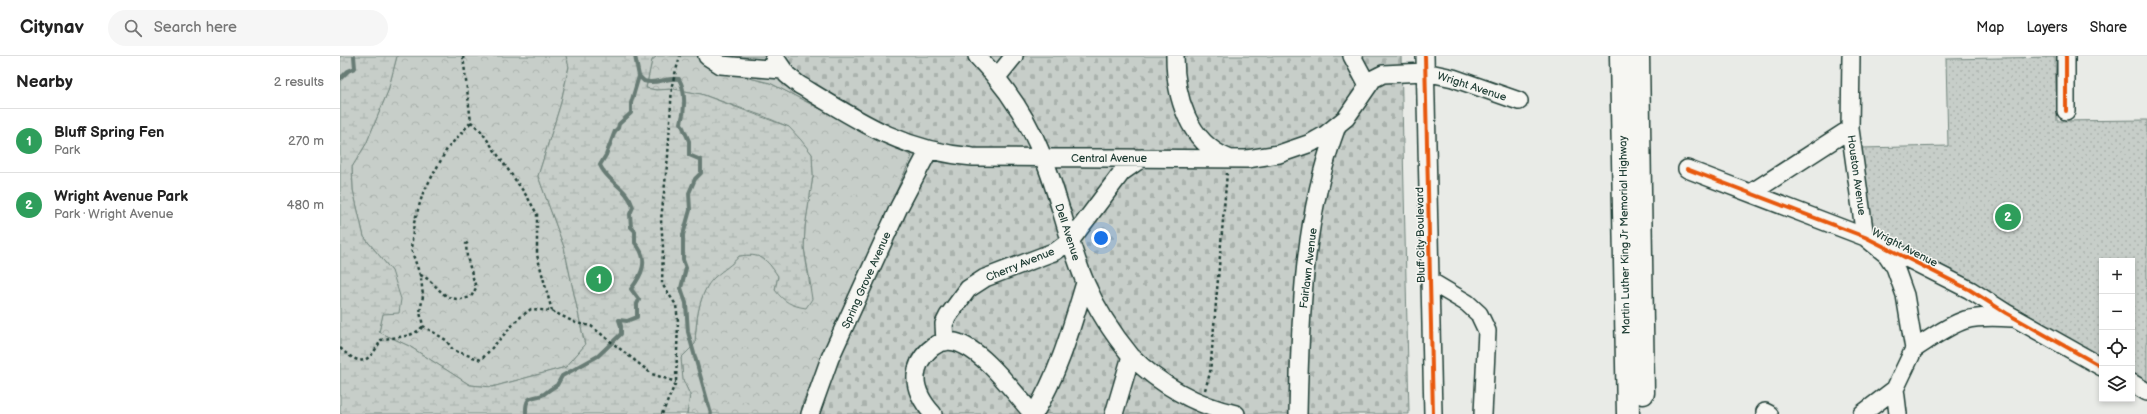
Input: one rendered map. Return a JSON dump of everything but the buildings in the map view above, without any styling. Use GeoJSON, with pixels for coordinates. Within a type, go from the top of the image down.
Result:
{"type":"FeatureCollection","features":[{"type":"Feature","properties":{"kind":"highway","name":"Martin Luther King Jr Memorial Highway"},"geometry":{"type":"LineString","coordinates":[[1621,56],[1628,414]]}},
{"type":"Feature","properties":{"kind":"highway","name":"Martin Luther King Jr Memorial Highway"},"geometry":{"type":"LineString","coordinates":[[1638,56],[1643,414]]}},
{"type":"Feature","properties":{"kind":"street"},"geometry":{"type":"LineString","coordinates":[[707,56],[715,62],[729,66],[778,63]]}},
{"type":"Feature","properties":{"kind":"street","name":"Dell Avenue"},"geometry":{"type":"LineString","coordinates":[[977,56],[997,77],[1026,120],[1044,158],[1085,284],[1103,318],[1131,356],[1158,379],[1200,402],[1236,414]]}},
{"type":"Feature","properties":{"kind":"street"},"geometry":{"type":"LineString","coordinates":[[997,77],[1014,56]]}},
{"type":"Feature","properties":{"kind":"street"},"geometry":{"type":"LineString","coordinates":[[1175,56],[1180,100],[1191,125],[1207,146],[1217,154],[1228,158]]}},
{"type":"Feature","properties":{"kind":"street"},"geometry":{"type":"LineString","coordinates":[[1352,56],[1368,86]]}},
{"type":"Feature","properties":{"kind":"street","name":"Houston Avenue"},"geometry":{"type":"LineString","coordinates":[[1851,56],[1850,129],[1865,237]]}},
{"type":"Feature","properties":{"kind":"street"},"geometry":{"type":"LineString","coordinates":[[2066,56],[2066,111]]}},
{"type":"Feature","properties":{"kind":"street","name":"Central Avenue"},"geometry":{"type":"LineString","coordinates":[[778,63],[798,84],[878,132],[929,150],[973,157],[1247,159],[1279,154],[1311,143],[1337,126],[1354,108],[1373,79],[1382,74],[1425,64]]}},
{"type":"Feature","properties":{"kind":"street","name":"Wright Avenue"},"geometry":{"type":"LineString","coordinates":[[1425,64],[1453,78],[1519,101]]}},
{"type":"Feature","properties":{"kind":"street","name":"Bluff City Boulevard"},"geometry":{"type":"LineString","coordinates":[[1425,64],[1433,414]]}},
{"type":"Feature","properties":{"kind":"street","name":"Fairlawn Avenue"},"geometry":{"type":"LineString","coordinates":[[1298,414],[1301,333],[1308,249],[1324,170],[1337,126]]}},
{"type":"Feature","properties":{"kind":"street","name":"Houston Avenue"},"geometry":{"type":"LineString","coordinates":[[1751,193],[1850,129]]}},
{"type":"Feature","properties":{"kind":"street","name":"Spring Grove Avenue"},"geometry":{"type":"LineString","coordinates":[[810,414],[830,358],[899,207],[929,150]]}},
{"type":"Feature","properties":{"kind":"street","name":"Cherry Avenue"},"geometry":{"type":"LineString","coordinates":[[945,342],[944,324],[948,316],[968,289],[975,283],[1042,258],[1056,251],[1071,240],[1122,172],[1142,158]]}},
{"type":"Feature","properties":{"kind":"street","name":"Wright Avenue"},"geometry":{"type":"LineString","coordinates":[[1687,169],[1865,237],[1970,290],[2014,318],[2100,366]]}},
{"type":"Feature","properties":{"kind":"street"},"geometry":{"type":"LineString","coordinates":[[1865,237],[1887,255],[1896,267],[1905,295],[1914,349],[1896,389],[1898,414]]}},
{"type":"Feature","properties":{"kind":"street"},"geometry":{"type":"LineString","coordinates":[[1430,282],[1468,303],[1479,314],[1487,331],[1483,414]]}},
{"type":"Feature","properties":{"kind":"street"},"geometry":{"type":"LineString","coordinates":[[924,411],[917,385],[918,366],[929,350],[945,342],[960,344],[978,355],[1033,414],[1053,380],[1061,362],[1085,284]]}},
{"type":"Feature","properties":{"kind":"street"},"geometry":{"type":"LineString","coordinates":[[1914,349],[1938,334],[1966,320],[1987,317],[2014,318]]}},
{"type":"Feature","properties":{"kind":"street"},"geometry":{"type":"LineString","coordinates":[[1114,414],[1131,356]]}},
{"type":"Feature","properties":{"kind":"street"},"geometry":{"type":"LineString","coordinates":[[2135,385],[2147,392]]}},
{"type":"Feature","properties":{"kind":"street"},"geometry":{"type":"LineString","coordinates":[[1862,414],[1896,389]]}},
{"type":"Feature","properties":{"kind":"path"},"geometry":{"type":"LineString","coordinates":[[463,56],[471,122],[481,131],[528,198],[537,214],[537,255],[552,311]]}},
{"type":"Feature","properties":{"kind":"path"},"geometry":{"type":"LineString","coordinates":[[662,414],[676,382],[678,321],[676,305],[662,284],[663,247],[661,220],[673,81],[680,56]]}},
{"type":"Feature","properties":{"kind":"path"},"geometry":{"type":"LineString","coordinates":[[340,348],[355,360],[365,361],[371,357],[381,340],[418,333],[422,326],[420,312],[423,296],[420,275],[411,249],[414,223],[423,193],[447,149],[471,122]]}},
{"type":"Feature","properties":{"kind":"path"},"geometry":{"type":"LineString","coordinates":[[1200,402],[1210,373],[1228,158]]}},
{"type":"Feature","properties":{"kind":"path"},"geometry":{"type":"LineString","coordinates":[[420,275],[428,277],[433,286],[449,298],[471,297],[476,288],[467,258],[466,244],[470,241]]}},
{"type":"Feature","properties":{"kind":"path"},"geometry":{"type":"LineString","coordinates":[[422,326],[446,340],[453,350],[481,360],[518,319],[531,310],[552,311],[576,323],[591,326],[648,371],[676,382]]}},
{"type":"Feature","properties":{"kind":"green space"},"geometry":{"type":"Polygon","coordinates":[[[340,56],[397,56],[388,91],[366,144],[352,167],[353,190],[364,237],[392,271],[401,299],[399,313],[383,314],[379,332],[409,346],[470,385],[492,387],[566,367],[585,345],[564,247],[538,176],[560,106],[569,67],[566,56],[657,56],[652,60],[646,88],[656,90],[674,89],[701,94],[789,127],[812,154],[813,176],[805,227],[804,248],[812,299],[806,308],[792,305],[782,298],[775,290],[778,276],[766,261],[758,256],[739,256],[715,277],[709,283],[701,299],[697,318],[695,344],[681,358],[683,380],[690,395],[687,414],[340,414],[340,56]]]}},
{"type":"Feature","properties":{"kind":"green space"},"geometry":{"type":"Polygon","coordinates":[[[397,56],[566,56],[569,66],[560,106],[538,176],[564,247],[585,345],[566,367],[492,387],[470,385],[409,346],[379,332],[392,271],[364,237],[353,190],[352,167],[366,144],[388,91],[397,56]]]}},
{"type":"Feature","properties":{"kind":"green space"},"geometry":{"type":"Polygon","coordinates":[[[657,56],[699,56],[709,68],[770,83],[912,156],[803,402],[801,414],[687,414],[690,395],[683,380],[681,358],[695,344],[699,308],[705,290],[715,276],[739,256],[753,255],[766,261],[778,276],[775,290],[811,287],[804,248],[805,227],[813,176],[812,154],[789,127],[763,116],[701,94],[674,89],[656,90],[646,88],[652,60],[657,56]]]}},
{"type":"Feature","properties":{"kind":"green space"},"geometry":{"type":"Polygon","coordinates":[[[699,56],[1401,56],[1409,414],[801,414],[803,402],[912,156],[770,83],[709,68],[699,56]]]}},
{"type":"Feature","properties":{"kind":"green space"},"geometry":{"type":"Polygon","coordinates":[[[2055,57],[2057,121],[2147,120],[2147,382],[2135,376],[2135,258],[2099,258],[2099,356],[1957,273],[1880,234],[1871,222],[1861,148],[1948,146],[1946,59],[2055,57]]]}},
{"type":"Feature","properties":{"kind":"waterway"},"geometry":{"type":"LineString","coordinates":[[340,79],[348,71],[355,68],[354,56]]}},
{"type":"Feature","properties":{"kind":"waterway"},"geometry":{"type":"LineString","coordinates":[[635,56],[639,76],[644,81],[653,82],[679,79],[683,89],[684,101],[681,123],[689,141],[689,155],[701,160],[701,173],[695,179],[689,193],[690,210],[683,235],[683,260],[686,268],[681,288],[686,303],[688,332],[711,414]]}},
{"type":"Feature","properties":{"kind":"waterway"},"geometry":{"type":"LineString","coordinates":[[526,414],[527,402],[531,398],[541,396],[557,385],[562,376],[598,356],[621,334],[619,320],[627,321],[637,317],[637,304],[639,300],[631,289],[641,273],[643,261],[640,249],[635,243],[635,231],[631,227],[630,214],[633,207],[626,194],[607,176],[600,165],[606,155],[619,124],[631,113],[631,103],[639,76]]}},
{"type":"Feature","properties":{"kind":"cycle path"},"geometry":{"type":"LineString","coordinates":[[1425,56],[1433,414]]}},
{"type":"Feature","properties":{"kind":"cycle path"},"geometry":{"type":"LineString","coordinates":[[2066,56],[2066,111]]}},
{"type":"Feature","properties":{"kind":"cycle path"},"geometry":{"type":"LineString","coordinates":[[1687,169],[1865,237],[1970,290],[2006,313],[2100,366]]}},
{"type":"Feature","properties":{"kind":"place","name":"Wright Avenue Park"},"geometry":{"type":"Point","coordinates":[2008,217]}},
{"type":"Feature","properties":{"kind":"place","name":"Bluff Spring Fen"},"geometry":{"type":"Point","coordinates":[599,279]}}]}
